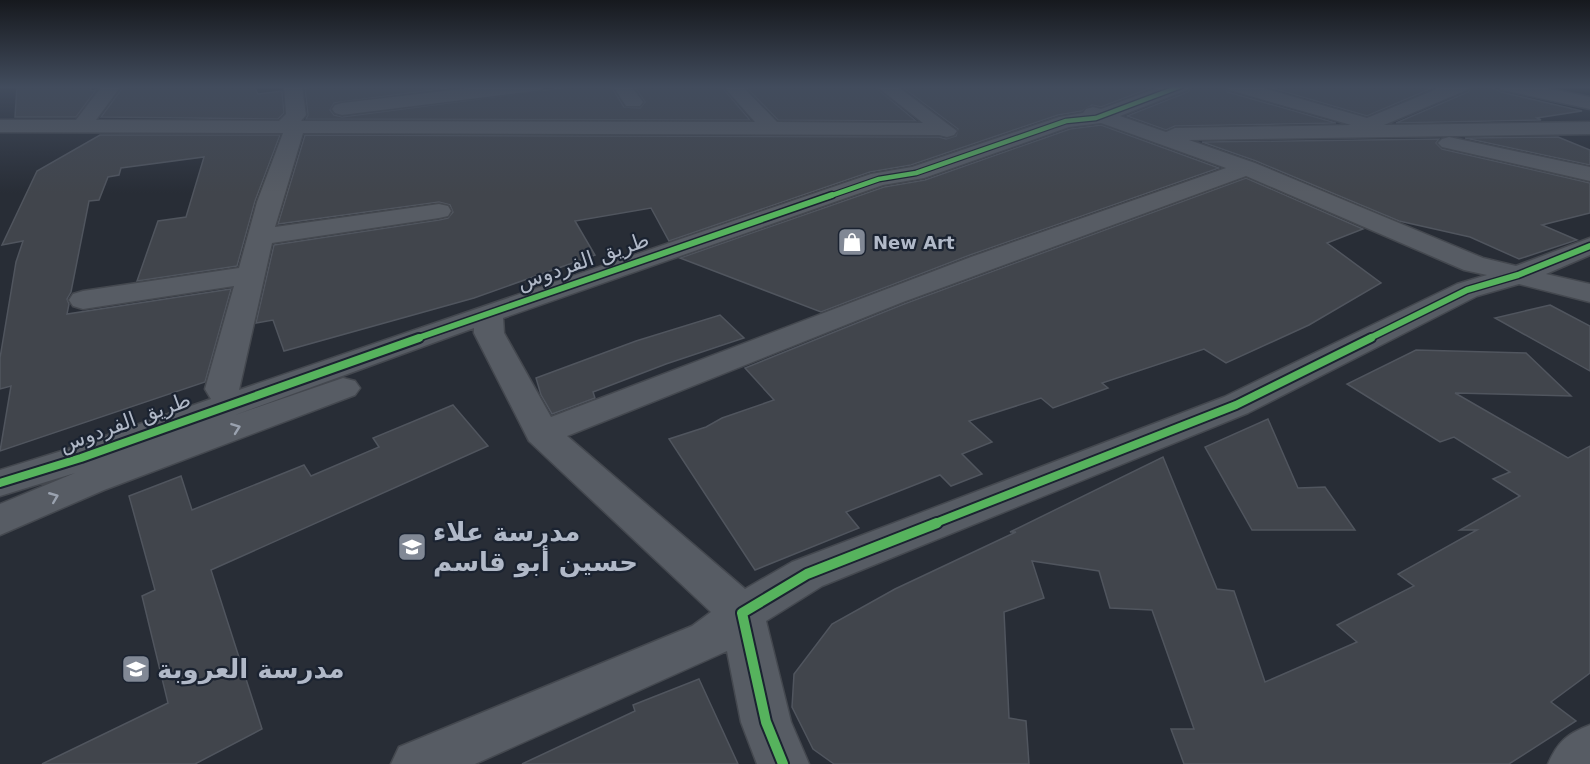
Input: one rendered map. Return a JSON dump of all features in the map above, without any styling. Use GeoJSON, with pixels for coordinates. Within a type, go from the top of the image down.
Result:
{"type":"FeatureCollection","features":[{"type":"Feature","properties":{"kind":"street"},"geometry":{"type":"LineString","coordinates":[[82,126],[85,122]]}},
{"type":"Feature","properties":{"kind":"street"},"geometry":{"type":"LineString","coordinates":[[292,123],[300,122]]}},
{"type":"Feature","properties":{"kind":"street"},"geometry":{"type":"LineString","coordinates":[[534,122],[539,128]]}},
{"type":"Feature","properties":{"kind":"street"},"geometry":{"type":"LineString","coordinates":[[765,122],[772,129]]}},
{"type":"Feature","properties":{"kind":"street"},"geometry":{"type":"LineString","coordinates":[[932,122],[942,129],[964,137],[992,140],[1015,138]]}},
{"type":"Feature","properties":{"kind":"street","name":"طريق الفردوس"},"geometry":{"type":"LineString","coordinates":[[0,483],[81,458],[231,404],[489,323],[900,187],[916,173],[1015,138],[1053,122]]}},
{"type":"Feature","properties":{"kind":"street"},"geometry":{"type":"LineString","coordinates":[[1117,122],[1247,168],[1474,264],[1590,293]]}},
{"type":"Feature","properties":{"kind":"street"},"geometry":{"type":"LineString","coordinates":[[1361,122],[1590,174]]}},
{"type":"Feature","properties":{"kind":"street"},"geometry":{"type":"LineString","coordinates":[[1369,124],[1375,122]]}},
{"type":"Feature","properties":{"kind":"street"},"geometry":{"type":"LineString","coordinates":[[231,404],[222,388],[269,202],[292,123]]}},
{"type":"Feature","properties":{"kind":"street"},"geometry":{"type":"LineString","coordinates":[[0,126],[292,123],[539,128],[942,129]]}},
{"type":"Feature","properties":{"kind":"street"},"geometry":{"type":"LineString","coordinates":[[1156,135],[1590,128]]}},
{"type":"Feature","properties":{"kind":"street"},"geometry":{"type":"LineString","coordinates":[[542,433],[739,355],[1100,218],[1247,168]]}},
{"type":"Feature","properties":{"kind":"street"},"geometry":{"type":"LineString","coordinates":[[260,237],[439,211]]}},
{"type":"Feature","properties":{"kind":"street"},"geometry":{"type":"LineString","coordinates":[[417,764],[708,640],[742,613],[807,574],[1236,405],[1467,290],[1518,275],[1590,246]]}},
{"type":"Feature","properties":{"kind":"street"},"geometry":{"type":"LineString","coordinates":[[83,300],[250,275]]}},
{"type":"Feature","properties":{"kind":"street"},"geometry":{"type":"LineString","coordinates":[[489,323],[542,433],[742,613],[766,722],[783,764]]}},
{"type":"Feature","properties":{"kind":"street","name":"طريق الفردوس"},"geometry":{"type":"LineString","coordinates":[[0,520],[489,323]]}},
{"type":"Feature","properties":{"kind":"street"},"geometry":{"type":"LineString","coordinates":[[1574,764],[1590,749]]}},
{"type":"Feature","properties":{"kind":"building"},"geometry":{"type":"Polygon","coordinates":[[[948,122],[1038,122],[911,165],[870,172],[669,241],[651,208],[575,221],[595,255],[474,298],[284,351],[273,320],[256,323],[274,245],[439,220],[448,218],[453,212],[450,205],[439,202],[278,224],[305,135],[939,137],[946,139],[956,136],[958,129],[948,122]]]}},
{"type":"Feature","properties":{"kind":"building"},"geometry":{"type":"Polygon","coordinates":[[[1143,122],[1336,123],[1175,126],[1166,130],[1143,122]]]}},
{"type":"Feature","properties":{"kind":"building"},"geometry":{"type":"Polygon","coordinates":[[[1399,122],[1461,122],[1396,123],[1399,122]]]}},
{"type":"Feature","properties":{"kind":"building"},"geometry":{"type":"Polygon","coordinates":[[[1101,125],[1219,168],[970,255],[821,312],[680,258],[884,187],[925,180],[1070,129],[1101,125]]]}},
{"type":"Feature","properties":{"kind":"building"},"geometry":{"type":"Polygon","coordinates":[[[100,135],[280,135],[255,201],[237,266],[137,281],[158,221],[186,217],[204,157],[121,168],[119,175],[108,177],[99,200],[89,201],[71,292],[67,299],[69,304],[67,314],[231,289],[205,382],[0,451],[11,386],[0,389],[0,358],[16,262],[23,241],[2,245],[37,171],[100,135]]]}},
{"type":"Feature","properties":{"kind":"building"},"geometry":{"type":"Polygon","coordinates":[[[1558,137],[1590,150],[1590,165],[1465,138],[1558,137]]]}},
{"type":"Feature","properties":{"kind":"building"},"geometry":{"type":"Polygon","coordinates":[[[1439,139],[1436,143],[1442,149],[1590,183],[1590,213],[1542,225],[1577,240],[1519,259],[1470,237],[1399,221],[1256,161],[1202,142],[1439,139]]]}},
{"type":"Feature","properties":{"kind":"building"},"geometry":{"type":"Polygon","coordinates":[[[1246,178],[1363,229],[1327,243],[1381,283],[1309,325],[1226,363],[1204,349],[1102,383],[1108,388],[1053,408],[1041,398],[969,421],[992,442],[962,454],[982,474],[951,486],[940,475],[846,512],[859,528],[755,570],[669,439],[774,400],[745,368],[904,304],[1246,178]]]}},
{"type":"Feature","properties":{"kind":"building"},"geometry":{"type":"Polygon","coordinates":[[[1550,305],[1590,326],[1590,371],[1495,318],[1550,305]]]}},
{"type":"Feature","properties":{"kind":"building"},"geometry":{"type":"Polygon","coordinates":[[[720,315],[744,338],[593,392],[595,398],[552,414],[541,395],[536,378],[636,341],[720,315]]]}},
{"type":"Feature","properties":{"kind":"building"},"geometry":{"type":"Polygon","coordinates":[[[1416,350],[1526,353],[1571,396],[1455,393],[1568,458],[1590,446],[1590,673],[1551,702],[1576,721],[1509,764],[1184,764],[1171,729],[1194,729],[1152,610],[1110,608],[1099,571],[1032,561],[1044,598],[1004,612],[1009,718],[1026,721],[1029,764],[834,764],[813,749],[792,707],[794,674],[832,624],[895,589],[1016,532],[1010,532],[1163,457],[1217,589],[1234,591],[1265,682],[1357,642],[1337,625],[1414,586],[1398,574],[1477,530],[1460,530],[1520,496],[1493,479],[1510,472],[1454,437],[1440,442],[1347,384],[1416,350]]]}},
{"type":"Feature","properties":{"kind":"building"},"geometry":{"type":"Polygon","coordinates":[[[453,405],[488,446],[211,570],[262,729],[195,764],[42,764],[168,703],[142,596],[155,590],[129,496],[181,476],[192,510],[304,465],[311,476],[379,447],[373,438],[453,405]]]}},
{"type":"Feature","properties":{"kind":"building"},"geometry":{"type":"Polygon","coordinates":[[[1268,419],[1298,488],[1325,487],[1355,530],[1252,530],[1205,447],[1268,419]]]}},
{"type":"Feature","properties":{"kind":"building"},"geometry":{"type":"Polygon","coordinates":[[[699,679],[738,764],[522,764],[635,711],[633,705],[699,679]]]}},
{"type":"Feature","properties":{"kind":"cycle path"},"geometry":{"type":"LineString","coordinates":[[0,483],[81,458],[488,313],[879,179],[916,173],[1064,122]]}},
{"type":"Feature","properties":{"kind":"cycle path"},"geometry":{"type":"LineString","coordinates":[[783,764],[766,722],[742,613],[807,574],[1236,405],[1467,290],[1518,275],[1590,246]]}},
{"type":"Feature","properties":{"kind":"place","name":"New Art"},"geometry":{"type":"Point","coordinates":[852,242]}},
{"type":"Feature","properties":{"kind":"place","name":"مدرسة علاء حسين أبو قاسم"},"geometry":{"type":"Point","coordinates":[412,547]}},
{"type":"Feature","properties":{"kind":"place","name":"مدرسة العروبة"},"geometry":{"type":"Point","coordinates":[136,669]}}]}
